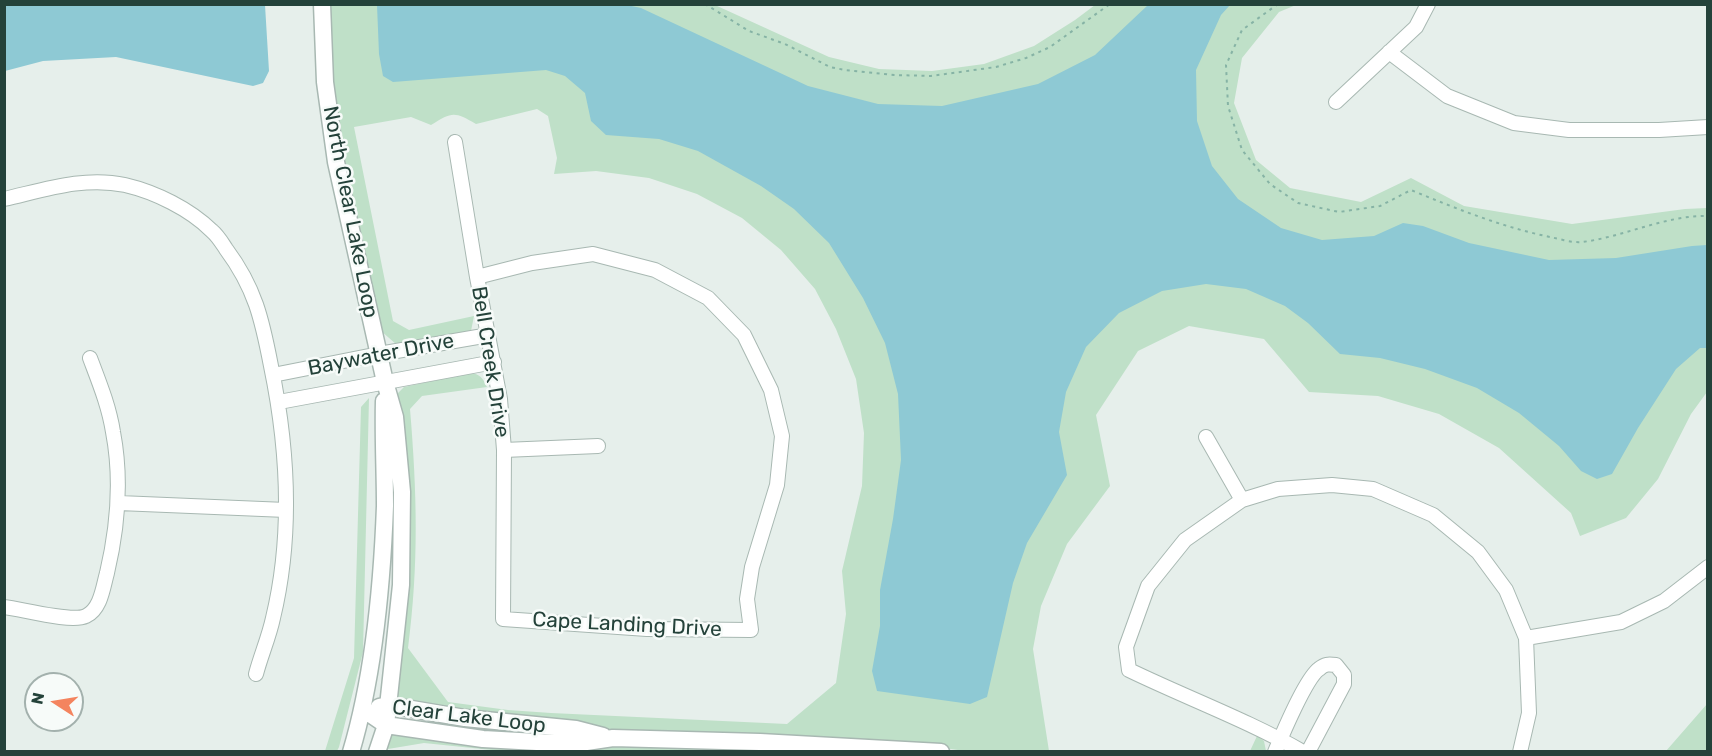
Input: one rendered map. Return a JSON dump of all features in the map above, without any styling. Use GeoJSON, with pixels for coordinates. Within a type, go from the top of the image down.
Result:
{"type":"FeatureCollection","features":[{"type":"Feature","properties":{"kind":"street","name":"North Clear Lake Loop"},"geometry":{"type":"LineString","coordinates":[[322,4],[325,82],[336,162],[385,382],[395,417],[402,492],[401,585],[386,725],[377,752]]}},
{"type":"Feature","properties":{"kind":"street"},"geometry":{"type":"LineString","coordinates":[[1336,102],[1416,27],[1428,4]]}},
{"type":"Feature","properties":{"kind":"street"},"geometry":{"type":"LineString","coordinates":[[1389,52],[1446,96],[1514,123],[1569,130],[1659,130],[1707,126]]}},
{"type":"Feature","properties":{"kind":"street","name":"Bell Creek Drive"},"geometry":{"type":"LineString","coordinates":[[455,142],[500,399],[504,450],[503,619]]}},
{"type":"Feature","properties":{"kind":"street"},"geometry":{"type":"LineString","coordinates":[[4,199],[58,185],[90,182],[124,185],[157,195],[187,211],[213,231],[235,261],[252,291],[262,320],[279,402],[286,510],[283,560],[273,618],[256,674]]}},
{"type":"Feature","properties":{"kind":"street","name":"Cape Landing Drive"},"geometry":{"type":"LineString","coordinates":[[477,277],[532,263],[593,254],[655,270],[708,298],[744,335],[771,390],[782,436],[777,484],[752,567],[747,600],[752,630],[647,629],[503,619]]}},
{"type":"Feature","properties":{"kind":"street","name":"Baywater Drive"},"geometry":{"type":"LineString","coordinates":[[273,375],[489,335]]}},
{"type":"Feature","properties":{"kind":"street"},"geometry":{"type":"LineString","coordinates":[[4,607],[73,619],[88,615],[94,610],[102,592],[119,503],[118,466],[107,406],[90,357]]}},
{"type":"Feature","properties":{"kind":"street","name":"Baywater Drive"},"geometry":{"type":"LineString","coordinates":[[279,402],[494,362]]}},
{"type":"Feature","properties":{"kind":"street","name":"North Clear Lake Loop"},"geometry":{"type":"LineString","coordinates":[[351,752],[364,710],[373,648],[384,506],[385,382]]}},
{"type":"Feature","properties":{"kind":"street"},"geometry":{"type":"LineString","coordinates":[[1206,437],[1242,500]]}},
{"type":"Feature","properties":{"kind":"street"},"geometry":{"type":"LineString","coordinates":[[504,450],[598,446]]}},
{"type":"Feature","properties":{"kind":"street"},"geometry":{"type":"LineString","coordinates":[[1303,752],[1278,745],[1130,670],[1126,647],[1148,586],[1185,540],[1242,500],[1278,489],[1332,485],[1373,489],[1433,515],[1478,552],[1506,590],[1526,638],[1529,712],[1520,752]]}},
{"type":"Feature","properties":{"kind":"street"},"geometry":{"type":"LineString","coordinates":[[119,503],[286,510]]}},
{"type":"Feature","properties":{"kind":"street"},"geometry":{"type":"LineString","coordinates":[[1526,638],[1621,622],[1664,601],[1707,567]]}},
{"type":"Feature","properties":{"kind":"street"},"geometry":{"type":"LineString","coordinates":[[1278,745],[1316,671],[1326,664],[1336,665],[1344,675],[1344,684],[1308,752]]}},
{"type":"Feature","properties":{"kind":"street","name":"Clear Lake Loop"},"geometry":{"type":"LineString","coordinates":[[364,710],[388,705],[465,718],[576,729],[613,738]]}},
{"type":"Feature","properties":{"kind":"street","name":"Clear Lake Loop"},"geometry":{"type":"LineString","coordinates":[[364,710],[386,725],[483,739],[573,744],[613,738],[760,742],[941,752]]}},
{"type":"Feature","properties":{"kind":"path"},"geometry":{"type":"LineString","coordinates":[[705,4],[749,31],[785,44],[830,67],[894,75],[931,76],[996,67],[1026,58],[1050,47],[1110,4]]}},
{"type":"Feature","properties":{"kind":"path"},"geometry":{"type":"LineString","coordinates":[[1278,4],[1242,30],[1226,65],[1228,106],[1242,150],[1270,184],[1298,203],[1339,212],[1380,206],[1411,190],[1482,219],[1579,242],[1615,236],[1690,216],[1707,216]]}},
{"type":"Feature","properties":{"kind":"green space"},"geometry":{"type":"Polygon","coordinates":[[[329,5],[715,5],[829,57],[879,69],[932,71],[984,64],[1034,46],[1095,5],[1296,5],[1279,12],[1242,58],[1234,103],[1256,160],[1290,188],[1361,202],[1411,178],[1464,206],[1572,224],[1707,208],[1707,392],[1691,414],[1658,479],[1626,518],[1580,536],[1571,513],[1499,448],[1439,414],[1378,396],[1309,392],[1264,339],[1189,326],[1138,351],[1096,415],[1110,486],[1067,544],[1041,606],[1033,649],[1049,751],[965,751],[929,746],[620,731],[470,716],[407,703],[395,694],[396,410],[397,394],[404,387],[470,373],[481,377],[487,387],[422,396],[410,409],[416,528],[412,617],[408,648],[448,702],[508,710],[787,724],[836,683],[846,614],[842,571],[862,486],[864,433],[856,379],[836,329],[815,289],[781,250],[742,218],[697,194],[649,178],[596,171],[554,174],[557,158],[548,116],[537,109],[476,124],[458,115],[453,115],[431,125],[411,117],[354,127],[393,321],[409,330],[474,316],[471,331],[397,345],[380,330],[342,166],[329,50],[329,5]]]}},
{"type":"Feature","properties":{"kind":"green space"},"geometry":{"type":"Polygon","coordinates":[[[369,398],[363,652],[339,747],[337,751],[325,751],[354,658],[361,407],[369,398]]]}},
{"type":"Feature","properties":{"kind":"green space"},"geometry":{"type":"Polygon","coordinates":[[[1707,704],[1707,751],[1666,751],[1707,704]]]}},
{"type":"Feature","properties":{"kind":"green space"},"geometry":{"type":"Polygon","coordinates":[[[387,726],[608,744],[817,751],[511,752],[424,743],[378,752],[387,726]]]}},
{"type":"Feature","properties":{"kind":"green space"},"geometry":{"type":"Polygon","coordinates":[[[1257,736],[1264,741],[1266,751],[1250,751],[1257,736]]]}},
{"type":"Feature","properties":{"kind":"water"},"geometry":{"type":"Polygon","coordinates":[[[5,4],[265,5],[269,71],[263,83],[253,86],[116,57],[43,61],[5,71],[5,4]]]}},
{"type":"Feature","properties":{"kind":"water"},"geometry":{"type":"Polygon","coordinates":[[[377,5],[627,5],[641,8],[808,86],[878,104],[942,106],[1038,84],[1095,55],[1148,5],[1230,5],[1221,15],[1196,70],[1197,121],[1212,166],[1238,199],[1281,228],[1322,240],[1374,236],[1403,223],[1423,226],[1469,243],[1549,260],[1616,258],[1707,245],[1707,348],[1700,348],[1676,369],[1612,474],[1597,479],[1581,471],[1559,446],[1519,413],[1477,388],[1425,369],[1380,358],[1340,354],[1308,323],[1285,306],[1246,289],[1206,284],[1162,291],[1119,313],[1086,347],[1066,392],[1059,432],[1067,475],[1027,543],[1013,583],[987,697],[970,704],[877,691],[872,671],[880,626],[880,590],[901,460],[898,394],[885,343],[863,298],[829,243],[794,209],[761,186],[698,151],[659,139],[606,135],[591,121],[585,93],[565,76],[546,70],[393,82],[383,76],[379,54],[377,5]]]}}]}
